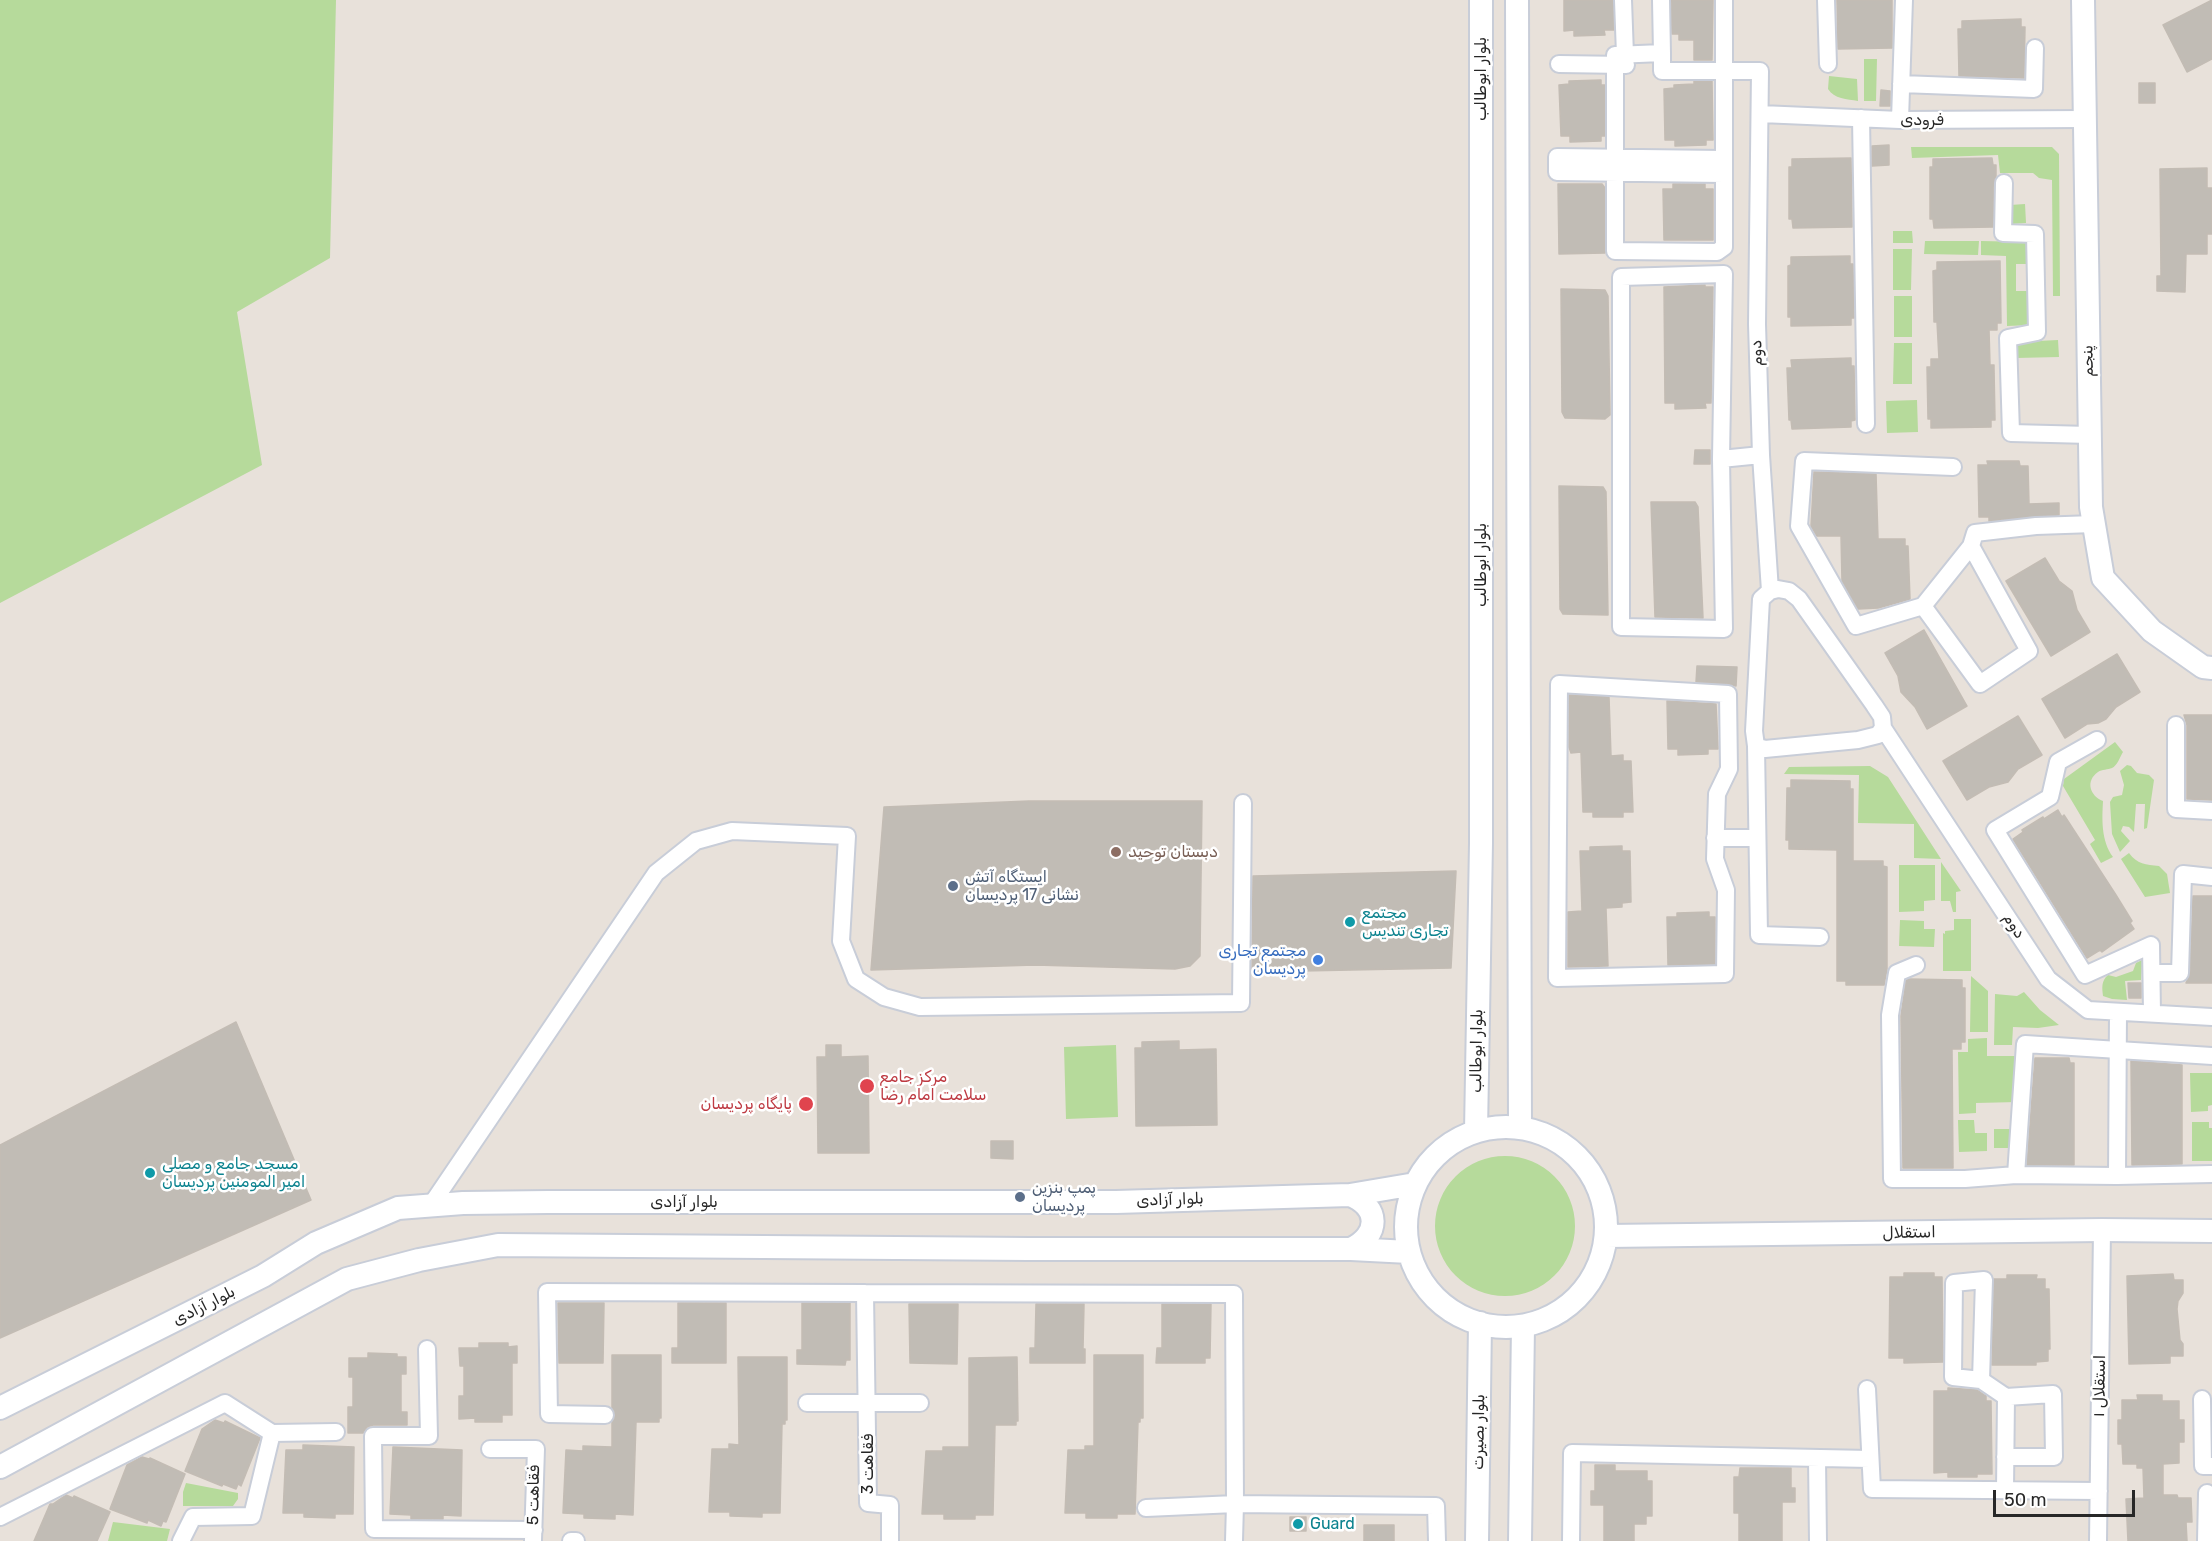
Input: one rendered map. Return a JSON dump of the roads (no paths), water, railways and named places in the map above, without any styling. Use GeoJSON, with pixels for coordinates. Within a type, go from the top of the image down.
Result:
{"type":"FeatureCollection","features":[{"type":"Feature","properties":{"kind":"main road","name":"بلوار ابوطالب"},"geometry":{"type":"LineString","coordinates":[[1476,1131],[1481,843],[1481,0]]}},
{"type":"Feature","properties":{"kind":"main road"},"geometry":{"type":"LineString","coordinates":[[1517,0],[1520,1127]]}},
{"type":"Feature","properties":{"kind":"main road","name":"پنجم"},"geometry":{"type":"LineString","coordinates":[[2083,0],[2091,507],[2103,578],[2152,631],[2203,667],[2212,668]]}},
{"type":"Feature","properties":{"kind":"main road"},"geometry":{"type":"LineString","coordinates":[[1498,1126],[1520,1127],[1550,1136],[1575,1153],[1593,1177],[1604,1206],[1606,1236],[1600,1262],[1588,1285],[1570,1304],[1548,1318],[1523,1326],[1501,1327],[1479,1323],[1455,1313],[1435,1297],[1419,1276],[1409,1252],[1407,1218],[1415,1185],[1430,1161],[1451,1143],[1476,1131],[1498,1126]]}},
{"type":"Feature","properties":{"kind":"main road","name":"بلوار آزادی"},"geometry":{"type":"LineString","coordinates":[[0,1408],[263,1276],[316,1243],[398,1208],[463,1203],[538,1202],[1116,1202],[1350,1195],[1415,1185]]}},
{"type":"Feature","properties":{"kind":"main road"},"geometry":{"type":"LineString","coordinates":[[1350,1195],[1366,1204],[1373,1221],[1370,1234],[1362,1244],[1351,1249]]}},
{"type":"Feature","properties":{"kind":"main road","name":"استقلال"},"geometry":{"type":"LineString","coordinates":[[1606,1236],[2102,1230],[2212,1231]]}},
{"type":"Feature","properties":{"kind":"main road"},"geometry":{"type":"LineString","coordinates":[[0,1467],[347,1279],[419,1260],[498,1245],[1029,1250],[1351,1249],[1409,1252]]}},
{"type":"Feature","properties":{"kind":"main road","name":"بلوار بصیرت"},"geometry":{"type":"LineString","coordinates":[[1477,1541],[1479,1323]]}},
{"type":"Feature","properties":{"kind":"main road"},"geometry":{"type":"LineString","coordinates":[[1520,1541],[1523,1326]]}},
{"type":"Feature","properties":{"kind":"street"},"geometry":{"type":"LineString","coordinates":[[1623,0],[1615,165],[1615,251],[1717,252],[1724,247],[1724,0]]}},
{"type":"Feature","properties":{"kind":"street"},"geometry":{"type":"LineString","coordinates":[[1660,0],[1662,71],[1725,71]]}},
{"type":"Feature","properties":{"kind":"street"},"geometry":{"type":"LineString","coordinates":[[1826,0],[1828,64]]}},
{"type":"Feature","properties":{"kind":"street"},"geometry":{"type":"LineString","coordinates":[[1900,120],[1904,0]]}},
{"type":"Feature","properties":{"kind":"street"},"geometry":{"type":"LineString","coordinates":[[1901,84],[2034,89],[2034,48]]}},
{"type":"Feature","properties":{"kind":"street"},"geometry":{"type":"LineString","coordinates":[[1559,64],[1662,59]]}},
{"type":"Feature","properties":{"kind":"street","name":"دوم"},"geometry":{"type":"LineString","coordinates":[[1725,71],[1760,70],[1756,324],[1761,454],[1770,591],[1778,589],[1789,591],[1798,599],[1882,717],[1883,728],[2048,979],[2088,1010],[2212,1017]]}},
{"type":"Feature","properties":{"kind":"street","name":"فرودی"},"geometry":{"type":"LineString","coordinates":[[1761,114],[1900,120],[2084,119]]}},
{"type":"Feature","properties":{"kind":"street"},"geometry":{"type":"LineString","coordinates":[[1861,118],[1866,424]]}},
{"type":"Feature","properties":{"kind":"street"},"geometry":{"type":"LineString","coordinates":[[1615,165],[1724,167]]}},
{"type":"Feature","properties":{"kind":"street"},"geometry":{"type":"LineString","coordinates":[[2004,183],[2003,232],[2035,234],[2037,332],[2008,338],[2011,433],[2090,435]]}},
{"type":"Feature","properties":{"kind":"street"},"geometry":{"type":"LineString","coordinates":[[1724,274],[1721,459],[1724,629],[1621,627],[1621,277],[1724,274]]}},
{"type":"Feature","properties":{"kind":"street"},"geometry":{"type":"LineString","coordinates":[[1721,459],[1761,454]]}},
{"type":"Feature","properties":{"kind":"street"},"geometry":{"type":"LineString","coordinates":[[1953,467],[1804,461],[1799,526],[1856,626],[1923,606],[1971,546],[1975,533],[2036,526],[2094,524]]}},
{"type":"Feature","properties":{"kind":"street"},"geometry":{"type":"LineString","coordinates":[[1923,606],[1980,684],[2029,651],[1971,546]]}},
{"type":"Feature","properties":{"kind":"street"},"geometry":{"type":"LineString","coordinates":[[1770,591],[1761,599],[1754,731],[1759,934],[1820,937]]}},
{"type":"Feature","properties":{"kind":"street"},"geometry":{"type":"LineString","coordinates":[[1559,684],[1728,694],[1729,769],[1717,794],[1715,838],[1715,859],[1726,890],[1725,974],[1557,978],[1559,684]]}},
{"type":"Feature","properties":{"kind":"street"},"geometry":{"type":"LineString","coordinates":[[2176,725],[2176,809],[2212,811]]}},
{"type":"Feature","properties":{"kind":"street"},"geometry":{"type":"LineString","coordinates":[[1756,746],[1765,749],[1858,740],[1878,735],[1883,728]]}},
{"type":"Feature","properties":{"kind":"street"},"geometry":{"type":"LineString","coordinates":[[2097,740],[2058,762],[2050,797],[1995,830],[2085,975],[2151,945],[2152,1013]]}},
{"type":"Feature","properties":{"kind":"street"},"geometry":{"type":"LineString","coordinates":[[431,1205],[656,873],[696,841],[732,831],[847,836],[841,942],[856,979],[884,997],[920,1007],[1241,1003],[1243,803]]}},
{"type":"Feature","properties":{"kind":"street"},"geometry":{"type":"LineString","coordinates":[[1715,838],[1756,838]]}},
{"type":"Feature","properties":{"kind":"street"},"geometry":{"type":"LineString","coordinates":[[2152,973],[2180,973],[2183,874],[2212,877]]}},
{"type":"Feature","properties":{"kind":"street"},"geometry":{"type":"LineString","coordinates":[[1916,965],[1897,973],[1890,1015],[1892,1179],[1965,1179],[2016,1175],[2212,1174]]}},
{"type":"Feature","properties":{"kind":"street"},"geometry":{"type":"LineString","coordinates":[[2117,1176],[2118,1011]]}},
{"type":"Feature","properties":{"kind":"street"},"geometry":{"type":"LineString","coordinates":[[2016,1175],[2025,1044],[2212,1056]]}},
{"type":"Feature","properties":{"kind":"street","name":"استقلال ۱"},"geometry":{"type":"LineString","coordinates":[[2098,1541],[2102,1230]]}},
{"type":"Feature","properties":{"kind":"street"},"geometry":{"type":"LineString","coordinates":[[1981,1380],[1984,1280],[1954,1283],[1953,1377],[1981,1380],[2006,1397],[2053,1394],[2054,1457],[2006,1457]]}},
{"type":"Feature","properties":{"kind":"street"},"geometry":{"type":"LineString","coordinates":[[604,1415],[549,1414],[547,1292],[1234,1294],[1234,1541]]}},
{"type":"Feature","properties":{"kind":"street"},"geometry":{"type":"LineString","coordinates":[[866,1293],[868,1403]]}},
{"type":"Feature","properties":{"kind":"street"},"geometry":{"type":"LineString","coordinates":[[427,1349],[429,1436],[373,1436],[374,1529],[534,1535]]}},
{"type":"Feature","properties":{"kind":"street"},"geometry":{"type":"LineString","coordinates":[[1867,1389],[1872,1489],[2099,1491]]}},
{"type":"Feature","properties":{"kind":"street"},"geometry":{"type":"LineString","coordinates":[[2005,1490],[2006,1397]]}},
{"type":"Feature","properties":{"kind":"street"},"geometry":{"type":"LineString","coordinates":[[2202,1399],[2202,1466],[2212,1466]]}},
{"type":"Feature","properties":{"kind":"street"},"geometry":{"type":"LineString","coordinates":[[0,1517],[225,1403],[272,1434],[336,1432]]}},
{"type":"Feature","properties":{"kind":"street"},"geometry":{"type":"LineString","coordinates":[[807,1403],[920,1403]]}},
{"type":"Feature","properties":{"kind":"street","name":"فقاهت 3"},"geometry":{"type":"LineString","coordinates":[[868,1403],[868,1503],[890,1505],[890,1541]]}},
{"type":"Feature","properties":{"kind":"street"},"geometry":{"type":"LineString","coordinates":[[193,1517],[252,1515],[272,1434]]}},
{"type":"Feature","properties":{"kind":"street","name":"فقاهت 5"},"geometry":{"type":"LineString","coordinates":[[490,1449],[536,1449],[534,1535]]}},
{"type":"Feature","properties":{"kind":"street"},"geometry":{"type":"LineString","coordinates":[[1572,1541],[1572,1453],[1870,1459]]}},
{"type":"Feature","properties":{"kind":"street"},"geometry":{"type":"LineString","coordinates":[[1817,1458],[1818,1541]]}},
{"type":"Feature","properties":{"kind":"street"},"geometry":{"type":"LineString","coordinates":[[2206,1541],[2207,1493]]}},
{"type":"Feature","properties":{"kind":"street"},"geometry":{"type":"LineString","coordinates":[[1146,1508],[1235,1504],[1436,1506],[1437,1541]]}},
{"type":"Feature","properties":{"kind":"street"},"geometry":{"type":"LineString","coordinates":[[181,1541],[193,1517]]}},
{"type":"Feature","properties":{"kind":"street"},"geometry":{"type":"LineString","coordinates":[[192,1541],[193,1517]]}},
{"type":"Feature","properties":{"kind":"street"},"geometry":{"type":"LineString","coordinates":[[571,1541],[576,1541]]}},
{"type":"Feature","properties":{"kind":"place","name":"دبستان توحید"},"geometry":{"type":"Point","coordinates":[1116,852]}},
{"type":"Feature","properties":{"kind":"place","name":"ایستگاه آتش نشانی 17 پردیسان"},"geometry":{"type":"Point","coordinates":[953,886]}},
{"type":"Feature","properties":{"kind":"place","name":"مجتمع تجاری تندیس"},"geometry":{"type":"Point","coordinates":[1350,922]}},
{"type":"Feature","properties":{"kind":"place","name":"مجتمع تجاری پردیسان"},"geometry":{"type":"Point","coordinates":[1318,960]}},
{"type":"Feature","properties":{"kind":"place","name":"مرکز جامع سلامت امام رضا"},"geometry":{"type":"Point","coordinates":[867,1086]}},
{"type":"Feature","properties":{"kind":"place","name":"پایگاه پردیسان"},"geometry":{"type":"Point","coordinates":[806,1104]}},
{"type":"Feature","properties":{"kind":"place","name":"مسجد جامع و مصلی امیر المومنین پردیسان"},"geometry":{"type":"Point","coordinates":[150,1173]}},
{"type":"Feature","properties":{"kind":"place","name":"پمپ بنزین پردیسان"},"geometry":{"type":"Point","coordinates":[1020,1197]}},
{"type":"Feature","properties":{"kind":"place","name":"Guard"},"geometry":{"type":"Point","coordinates":[1298,1524]}}]}
